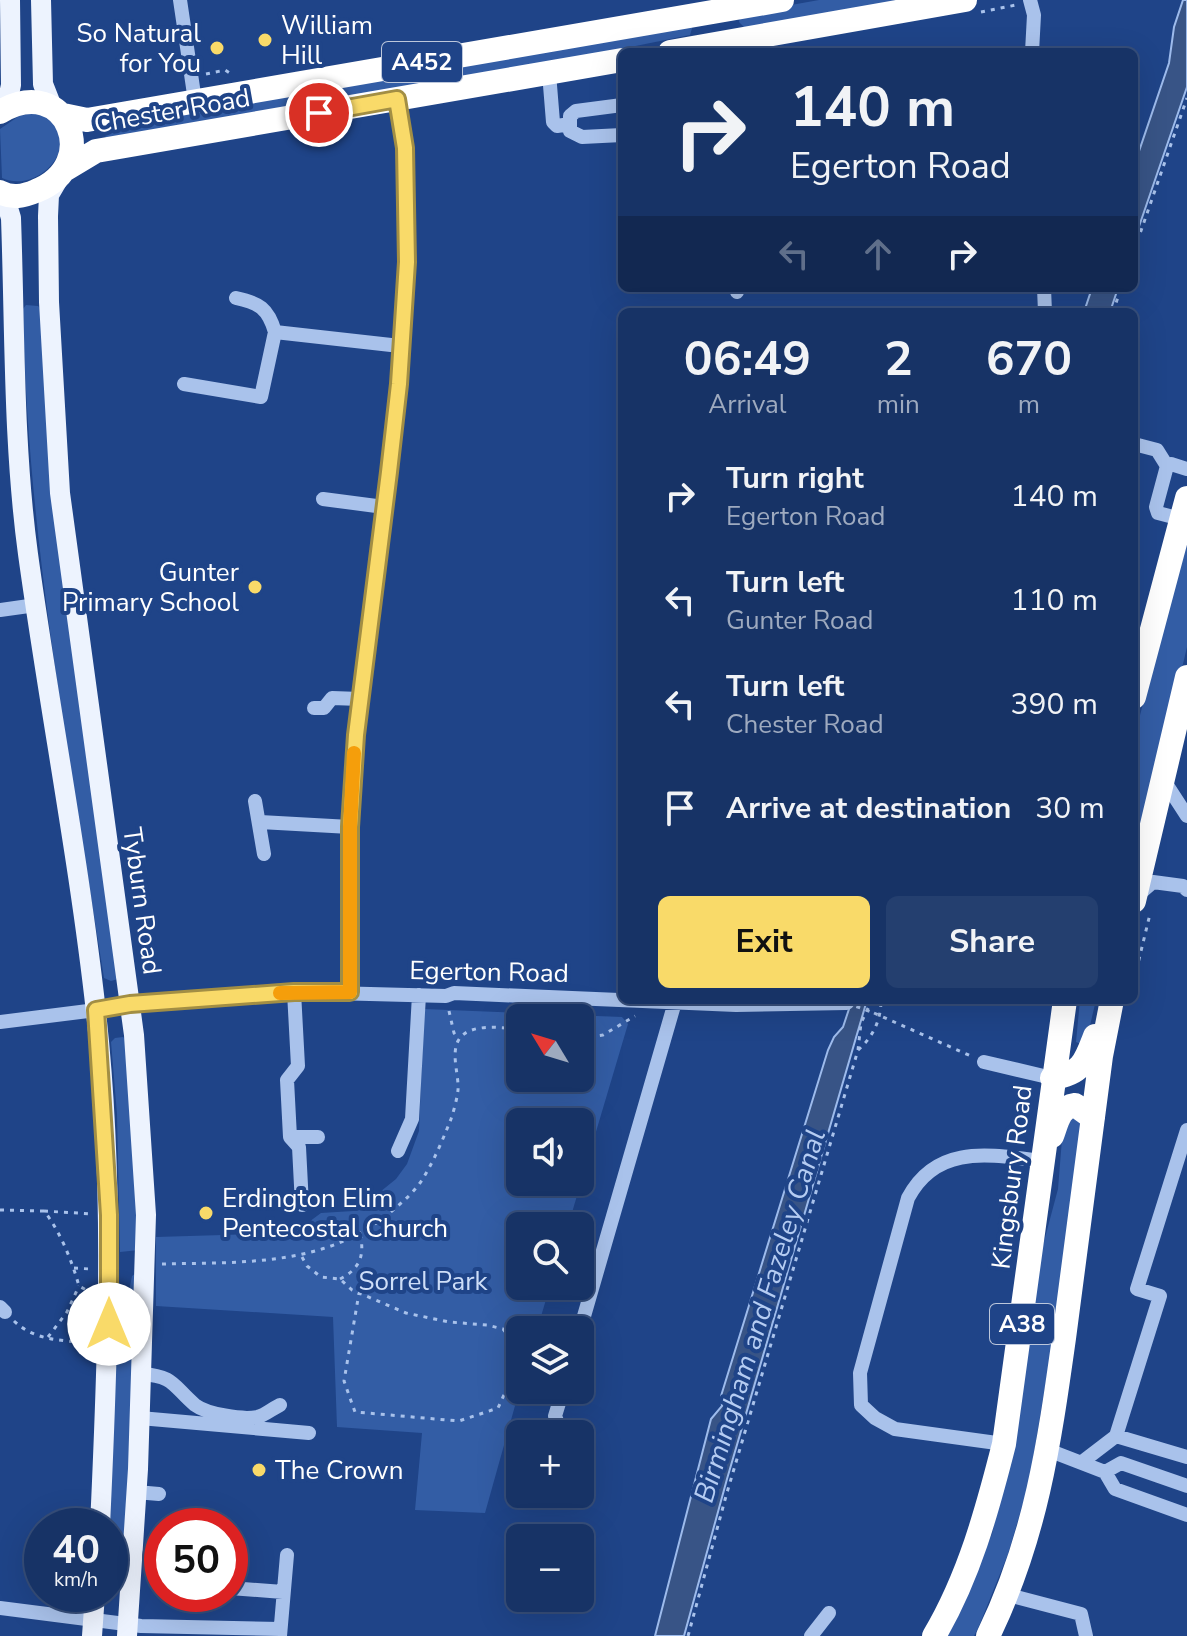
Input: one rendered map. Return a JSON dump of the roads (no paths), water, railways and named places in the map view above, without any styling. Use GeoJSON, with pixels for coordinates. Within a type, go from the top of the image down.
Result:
{"type":"FeatureCollection","features":[{"type":"Feature","properties":{"kind":"highway","name":"Chester Road"},"geometry":{"type":"LineString","coordinates":[[0,112],[15,103],[30,100],[87,120],[194,93],[563,37],[700,6],[782,0]]}},
{"type":"Feature","properties":{"kind":"highway"},"geometry":{"type":"LineString","coordinates":[[700,6],[715,48],[965,0]]}},
{"type":"Feature","properties":{"kind":"highway"},"geometry":{"type":"LineString","coordinates":[[558,71],[563,37]]}},
{"type":"Feature","properties":{"kind":"highway","name":"Chester Road"},"geometry":{"type":"LineString","coordinates":[[2,194],[20,196],[32,193],[96,151],[618,61]]}},
{"type":"Feature","properties":{"kind":"highway"},"geometry":{"type":"LineString","coordinates":[[58,111],[72,135],[72,151],[62,174]]}},
{"type":"Feature","properties":{"kind":"highway"},"geometry":{"type":"LineString","coordinates":[[1138,682],[1184,509]]}},
{"type":"Feature","properties":{"kind":"highway"},"geometry":{"type":"LineString","coordinates":[[1138,882],[1187,677]]}},
{"type":"Feature","properties":{"kind":"highway","name":"Kingsbury Road"},"geometry":{"type":"LineString","coordinates":[[934,1636],[966,1572],[987,1510],[1004,1444],[1018,1355],[1059,1004]]}},
{"type":"Feature","properties":{"kind":"highway"},"geometry":{"type":"LineString","coordinates":[[1052,1078],[1074,1072],[1084,1063],[1108,1004]]}},
{"type":"Feature","properties":{"kind":"highway","name":"A38"},"geometry":{"type":"LineString","coordinates":[[988,1636],[1023,1555],[1048,1450],[1109,1004]]}},
{"type":"Feature","properties":{"kind":"highway"},"geometry":{"type":"LineString","coordinates":[[1042,1161],[1062,1110],[1075,1105],[1093,1118]]}},
{"type":"Feature","properties":{"kind":"main road"},"geometry":{"type":"LineString","coordinates":[[0,112],[8,99],[11,85],[10,0]]}},
{"type":"Feature","properties":{"kind":"main road"},"geometry":{"type":"LineString","coordinates":[[41,0],[43,84],[58,111]]}},
{"type":"Feature","properties":{"kind":"main road","name":"Tyburn Road"},"geometry":{"type":"LineString","coordinates":[[62,174],[49,195],[48,216],[49,302],[60,493],[130,1004],[141,1111],[146,1264],[127,1630]]}},
{"type":"Feature","properties":{"kind":"main road"},"geometry":{"type":"LineString","coordinates":[[2,194],[11,218],[28,552],[96,1010],[109,1215],[108,1345],[101,1508]]}},
{"type":"Feature","properties":{"kind":"main road"},"geometry":{"type":"LineString","coordinates":[[96,1010],[130,1004]]}},
{"type":"Feature","properties":{"kind":"street"},"geometry":{"type":"LineString","coordinates":[[180,0],[194,93]]}},
{"type":"Feature","properties":{"kind":"street"},"geometry":{"type":"LineString","coordinates":[[1030,0],[1034,15],[1032,48]]}},
{"type":"Feature","properties":{"kind":"street"},"geometry":{"type":"LineString","coordinates":[[558,71],[553,122],[562,126],[570,124]]}},
{"type":"Feature","properties":{"kind":"street"},"geometry":{"type":"LineString","coordinates":[[350,992],[350,827],[360,699],[399,384],[407,262],[405,148],[397,99]]}},
{"type":"Feature","properties":{"kind":"street"},"geometry":{"type":"LineString","coordinates":[[618,106],[576,111],[570,116],[570,131],[582,137],[618,135]]}},
{"type":"Feature","properties":{"kind":"street"},"geometry":{"type":"LineString","coordinates":[[184,384],[261,397],[275,332],[272,322],[256,303],[236,298]]}},
{"type":"Feature","properties":{"kind":"street"},"geometry":{"type":"LineString","coordinates":[[275,332],[400,346]]}},
{"type":"Feature","properties":{"kind":"street"},"geometry":{"type":"LineString","coordinates":[[1138,445],[1157,450],[1167,466],[1156,507],[1158,513],[1184,509]]}},
{"type":"Feature","properties":{"kind":"street"},"geometry":{"type":"LineString","coordinates":[[1167,466],[1171,464],[1187,469]]}},
{"type":"Feature","properties":{"kind":"street"},"geometry":{"type":"LineString","coordinates":[[323,499],[384,507]]}},
{"type":"Feature","properties":{"kind":"street"},"geometry":{"type":"LineString","coordinates":[[0,610],[36,605]]}},
{"type":"Feature","properties":{"kind":"street"},"geometry":{"type":"LineString","coordinates":[[314,708],[324,708],[332,698],[360,699]]}},
{"type":"Feature","properties":{"kind":"street"},"geometry":{"type":"LineString","coordinates":[[1163,779],[1187,816]]}},
{"type":"Feature","properties":{"kind":"street"},"geometry":{"type":"LineString","coordinates":[[255,801],[264,854]]}},
{"type":"Feature","properties":{"kind":"street"},"geometry":{"type":"LineString","coordinates":[[260,822],[350,827]]}},
{"type":"Feature","properties":{"kind":"street"},"geometry":{"type":"LineString","coordinates":[[1138,895],[1153,882],[1183,886],[1187,890]]}},
{"type":"Feature","properties":{"kind":"street"},"geometry":{"type":"LineString","coordinates":[[294,992],[298,1066],[287,1080],[290,1137],[299,1147],[302,1205]]}},
{"type":"Feature","properties":{"kind":"street","name":"Egerton Road"},"geometry":{"type":"LineString","coordinates":[[130,1004],[294,992],[446,996],[454,993],[618,1000]]}},
{"type":"Feature","properties":{"kind":"street"},"geometry":{"type":"LineString","coordinates":[[398,1151],[404,1144],[413,1109],[419,995]]}},
{"type":"Feature","properties":{"kind":"street"},"geometry":{"type":"LineString","coordinates":[[584,1316],[664,1004]]}},
{"type":"Feature","properties":{"kind":"street","name":"Egerton Road"},"geometry":{"type":"LineString","coordinates":[[712,1004],[792,1004]]}},
{"type":"Feature","properties":{"kind":"street"},"geometry":{"type":"LineString","coordinates":[[0,1022],[96,1010]]}},
{"type":"Feature","properties":{"kind":"street"},"geometry":{"type":"LineString","coordinates":[[984,1062],[1052,1078]]}},
{"type":"Feature","properties":{"kind":"street"},"geometry":{"type":"LineString","coordinates":[[1082,1462],[1116,1436],[1160,1296],[1137,1289],[1187,1130]]}},
{"type":"Feature","properties":{"kind":"street"},"geometry":{"type":"LineString","coordinates":[[290,1137],[318,1137]]}},
{"type":"Feature","properties":{"kind":"street"},"geometry":{"type":"LineString","coordinates":[[1004,1444],[895,1429],[875,1418],[861,1405],[860,1373],[908,1198],[916,1183],[951,1160],[969,1155],[1042,1161]]}},
{"type":"Feature","properties":{"kind":"street"},"geometry":{"type":"LineString","coordinates":[[142,1374],[172,1381],[196,1406],[211,1414],[257,1417],[280,1405]]}},
{"type":"Feature","properties":{"kind":"street"},"geometry":{"type":"LineString","coordinates":[[140,1418],[309,1433]]}},
{"type":"Feature","properties":{"kind":"street"},"geometry":{"type":"LineString","coordinates":[[1116,1436],[1187,1457]]}},
{"type":"Feature","properties":{"kind":"street"},"geometry":{"type":"LineString","coordinates":[[1048,1450],[1105,1472],[1115,1489],[1187,1515]]}},
{"type":"Feature","properties":{"kind":"street"},"geometry":{"type":"LineString","coordinates":[[1105,1472],[1121,1463],[1187,1486]]}},
{"type":"Feature","properties":{"kind":"street"},"geometry":{"type":"LineString","coordinates":[[136,1492],[159,1494]]}},
{"type":"Feature","properties":{"kind":"street"},"geometry":{"type":"LineString","coordinates":[[0,1608],[93,1628],[280,1632],[287,1555]]}},
{"type":"Feature","properties":{"kind":"street"},"geometry":{"type":"LineString","coordinates":[[248,1589],[283,1592]]}},
{"type":"Feature","properties":{"kind":"street"},"geometry":{"type":"LineString","coordinates":[[1008,1595],[1081,1614],[1086,1636]]}},
{"type":"Feature","properties":{"kind":"street"},"geometry":{"type":"LineString","coordinates":[[811,1636],[829,1613]]}},
{"type":"Feature","properties":{"kind":"water"},"geometry":{"type":"Polygon","coordinates":[[[1183,0],[1187,0],[1187,87],[1138,229],[1138,154],[1169,63],[1174,27],[1183,0]]]}},
{"type":"Feature","properties":{"kind":"water"},"geometry":{"type":"Polygon","coordinates":[[[1091,292],[1117,292],[1111,308],[1085,308],[1091,292]]]}},
{"type":"Feature","properties":{"kind":"water","name":"Birmingham and Fazeley Canal"},"geometry":{"type":"Polygon","coordinates":[[[851,1004],[866,1004],[684,1636],[655,1636],[711,1419],[722,1406],[721,1396],[828,1050],[843,1027],[851,1004]]]}},
{"type":"Feature","properties":{"kind":"place","name":"William Hill"},"geometry":{"type":"Point","coordinates":[265,40]}},
{"type":"Feature","properties":{"kind":"place","name":"So Natural for You"},"geometry":{"type":"Point","coordinates":[217,48]}},
{"type":"Feature","properties":{"kind":"place","name":"Gunter Primary School"},"geometry":{"type":"Point","coordinates":[255,587]}},
{"type":"Feature","properties":{"kind":"place","name":"Erdington Elim Pentecostal Church"},"geometry":{"type":"Point","coordinates":[206,1213]}},
{"type":"Feature","properties":{"kind":"place","name":"The Crown"},"geometry":{"type":"Point","coordinates":[259,1470]}},
{"type":"Feature","properties":{"kind":"park label","name":"Sorrel Park"},"geometry":{"type":"Point","coordinates":[423,1281]}}]}
